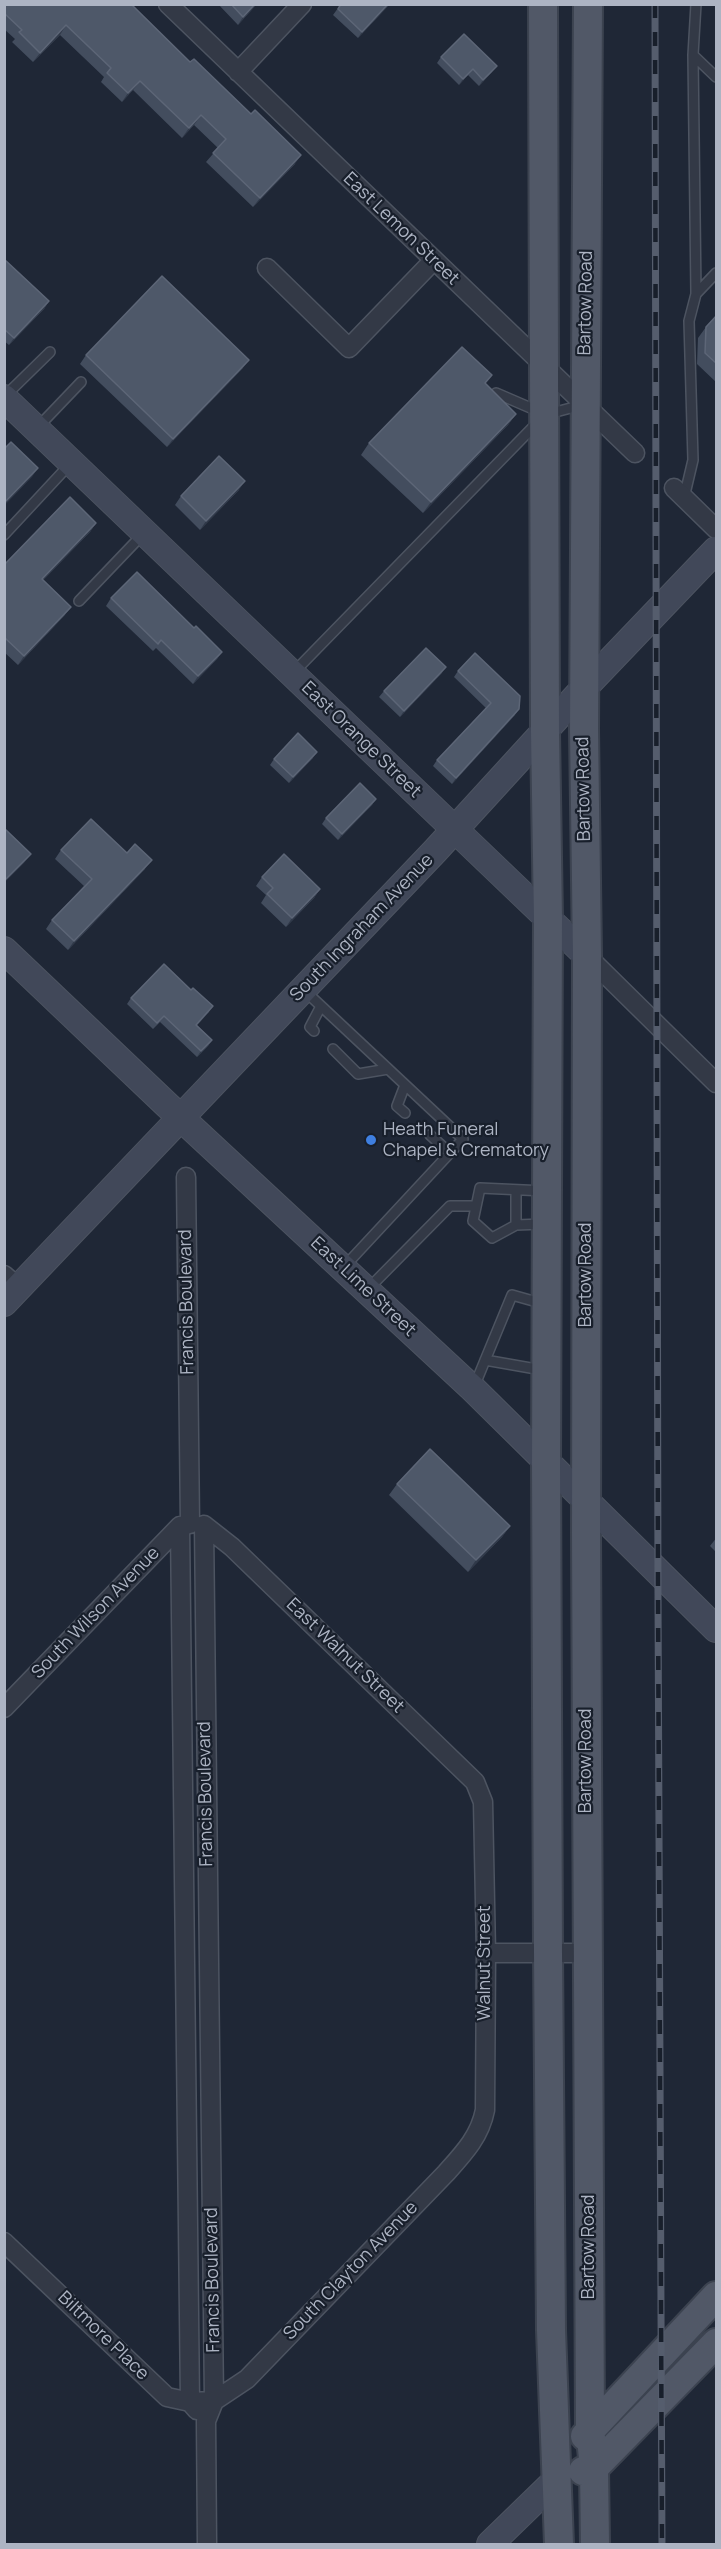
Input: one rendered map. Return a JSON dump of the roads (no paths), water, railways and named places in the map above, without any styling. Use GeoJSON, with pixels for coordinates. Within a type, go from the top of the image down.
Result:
{"type":"FeatureCollection","features":[{"type":"Feature","properties":{"kind":"main road"},"geometry":{"type":"LineString","coordinates":[[543,4],[545,732],[548,919],[546,1371],[548,1953],[551,2330],[559,2544]]}},
{"type":"Feature","properties":{"kind":"main road","name":"Bartow Road"},"geometry":{"type":"LineString","coordinates":[[588,4],[584,688],[587,956],[587,1953],[590,2428],[594,2468],[594,2544]]}},
{"type":"Feature","properties":{"kind":"main road"},"geometry":{"type":"LineString","coordinates":[[558,2478],[590,2428],[716,2305]]}},
{"type":"Feature","properties":{"kind":"main road"},"geometry":{"type":"LineString","coordinates":[[558,2478],[594,2468],[717,2343]]}},
{"type":"Feature","properties":{"kind":"street","name":"East Lemon Street"},"geometry":{"type":"LineString","coordinates":[[168,4],[635,453]]}},
{"type":"Feature","properties":{"kind":"street"},"geometry":{"type":"LineString","coordinates":[[238,72],[302,4]]}},
{"type":"Feature","properties":{"kind":"street"},"geometry":{"type":"LineString","coordinates":[[267,268],[349,348],[433,261]]}},
{"type":"Feature","properties":{"kind":"street","name":"East Orange Street"},"geometry":{"type":"LineString","coordinates":[[4,397],[717,1083]]}},
{"type":"Feature","properties":{"kind":"street"},"geometry":{"type":"LineString","coordinates":[[679,493],[717,529]]}},
{"type":"Feature","properties":{"kind":"street","name":"South Ingraham Avenue"},"geometry":{"type":"LineString","coordinates":[[9,1288],[181,1118],[312,998],[454,830],[584,688],[717,550]]}},
{"type":"Feature","properties":{"kind":"street","name":"East Lime Street"},"geometry":{"type":"LineString","coordinates":[[4,950],[473,1389],[717,1629]]}},
{"type":"Feature","properties":{"kind":"street","name":"Francis Boulevard"},"geometry":{"type":"LineString","coordinates":[[186,1177],[191,1525],[207,1820],[214,2401],[206,2421],[207,2544]]}},
{"type":"Feature","properties":{"kind":"street","name":"Francis Boulevard"},"geometry":{"type":"LineString","coordinates":[[190,2402],[183,1821],[191,1525]]}},
{"type":"Feature","properties":{"kind":"street","name":"South Wilson Avenue"},"geometry":{"type":"LineString","coordinates":[[4,1708],[191,1525]]}},
{"type":"Feature","properties":{"kind":"street","name":"East Walnut Street"},"geometry":{"type":"LineString","coordinates":[[191,1525],[232,1547],[453,1758],[475,1782],[479,1793]]}},
{"type":"Feature","properties":{"kind":"street","name":"Walnut Street"},"geometry":{"type":"LineString","coordinates":[[479,1793],[483,1802],[486,1953],[486,2110],[479,2132]]}},
{"type":"Feature","properties":{"kind":"street"},"geometry":{"type":"LineString","coordinates":[[183,1821],[207,1820]]}},
{"type":"Feature","properties":{"kind":"street"},"geometry":{"type":"LineString","coordinates":[[486,1953],[587,1953]]}},
{"type":"Feature","properties":{"kind":"street"},"geometry":{"type":"LineString","coordinates":[[187,2110],[211,2110]]}},
{"type":"Feature","properties":{"kind":"street","name":"South Clayton Avenue"},"geometry":{"type":"LineString","coordinates":[[214,2401],[247,2379],[446,2173],[479,2132]]}},
{"type":"Feature","properties":{"kind":"street","name":"Biltmore Place"},"geometry":{"type":"LineString","coordinates":[[4,2242],[167,2397],[190,2402],[214,2401]]}},
{"type":"Feature","properties":{"kind":"street"},"geometry":{"type":"LineString","coordinates":[[190,2402],[206,2421]]}},
{"type":"Feature","properties":{"kind":"street"},"geometry":{"type":"LineString","coordinates":[[490,2544],[558,2478]]}},
{"type":"Feature","properties":{"kind":"lane"},"geometry":{"type":"LineString","coordinates":[[679,493],[693,459],[689,321],[696,294],[693,55],[696,4]]}},
{"type":"Feature","properties":{"kind":"lane"},"geometry":{"type":"LineString","coordinates":[[693,55],[717,77]]}},
{"type":"Feature","properties":{"kind":"lane"},"geometry":{"type":"LineString","coordinates":[[696,294],[717,273]]}},
{"type":"Feature","properties":{"kind":"lane"},"geometry":{"type":"LineString","coordinates":[[4,397],[50,352]]}},
{"type":"Feature","properties":{"kind":"lane"},"geometry":{"type":"LineString","coordinates":[[36,429],[81,382]]}},
{"type":"Feature","properties":{"kind":"lane"},"geometry":{"type":"LineString","coordinates":[[496,393],[545,414]]}},
{"type":"Feature","properties":{"kind":"lane"},"geometry":{"type":"LineString","coordinates":[[293,674],[545,414],[584,404]]}},
{"type":"Feature","properties":{"kind":"lane"},"geometry":{"type":"LineString","coordinates":[[4,535],[72,463]]}},
{"type":"Feature","properties":{"kind":"lane"},"geometry":{"type":"LineString","coordinates":[[79,601],[144,532]]}},
{"type":"Feature","properties":{"kind":"lane"},"geometry":{"type":"LineString","coordinates":[[312,998],[310,1027],[314,1030]]}},
{"type":"Feature","properties":{"kind":"lane"},"geometry":{"type":"LineString","coordinates":[[312,998],[463,1139],[343,1268]]}},
{"type":"Feature","properties":{"kind":"lane"},"geometry":{"type":"LineString","coordinates":[[333,1049],[358,1074],[388,1069]]}},
{"type":"Feature","properties":{"kind":"lane"},"geometry":{"type":"LineString","coordinates":[[405,1085],[397,1106],[405,1113]]}},
{"type":"Feature","properties":{"kind":"lane"},"geometry":{"type":"LineString","coordinates":[[430,1135],[450,1153]]}},
{"type":"Feature","properties":{"kind":"lane"},"geometry":{"type":"LineString","coordinates":[[547,1191],[480,1188],[473,1221],[492,1238],[516,1225],[547,1224]]}},
{"type":"Feature","properties":{"kind":"lane"},"geometry":{"type":"LineString","coordinates":[[516,1191],[516,1225]]}},
{"type":"Feature","properties":{"kind":"lane"},"geometry":{"type":"LineString","coordinates":[[368,1290],[450,1206],[476,1206]]}},
{"type":"Feature","properties":{"kind":"lane"},"geometry":{"type":"LineString","coordinates":[[473,1389],[512,1295],[547,1305]]}},
{"type":"Feature","properties":{"kind":"lane"},"geometry":{"type":"LineString","coordinates":[[485,1360],[546,1371]]}},
{"type":"Feature","properties":{"kind":"railway"},"geometry":{"type":"LineString","coordinates":[[655,4],[662,2544]]}},
{"type":"Feature","properties":{"kind":"place","name":"Heath Funeral Chapel & Crematory"},"geometry":{"type":"Point","coordinates":[371,1140]}}]}
